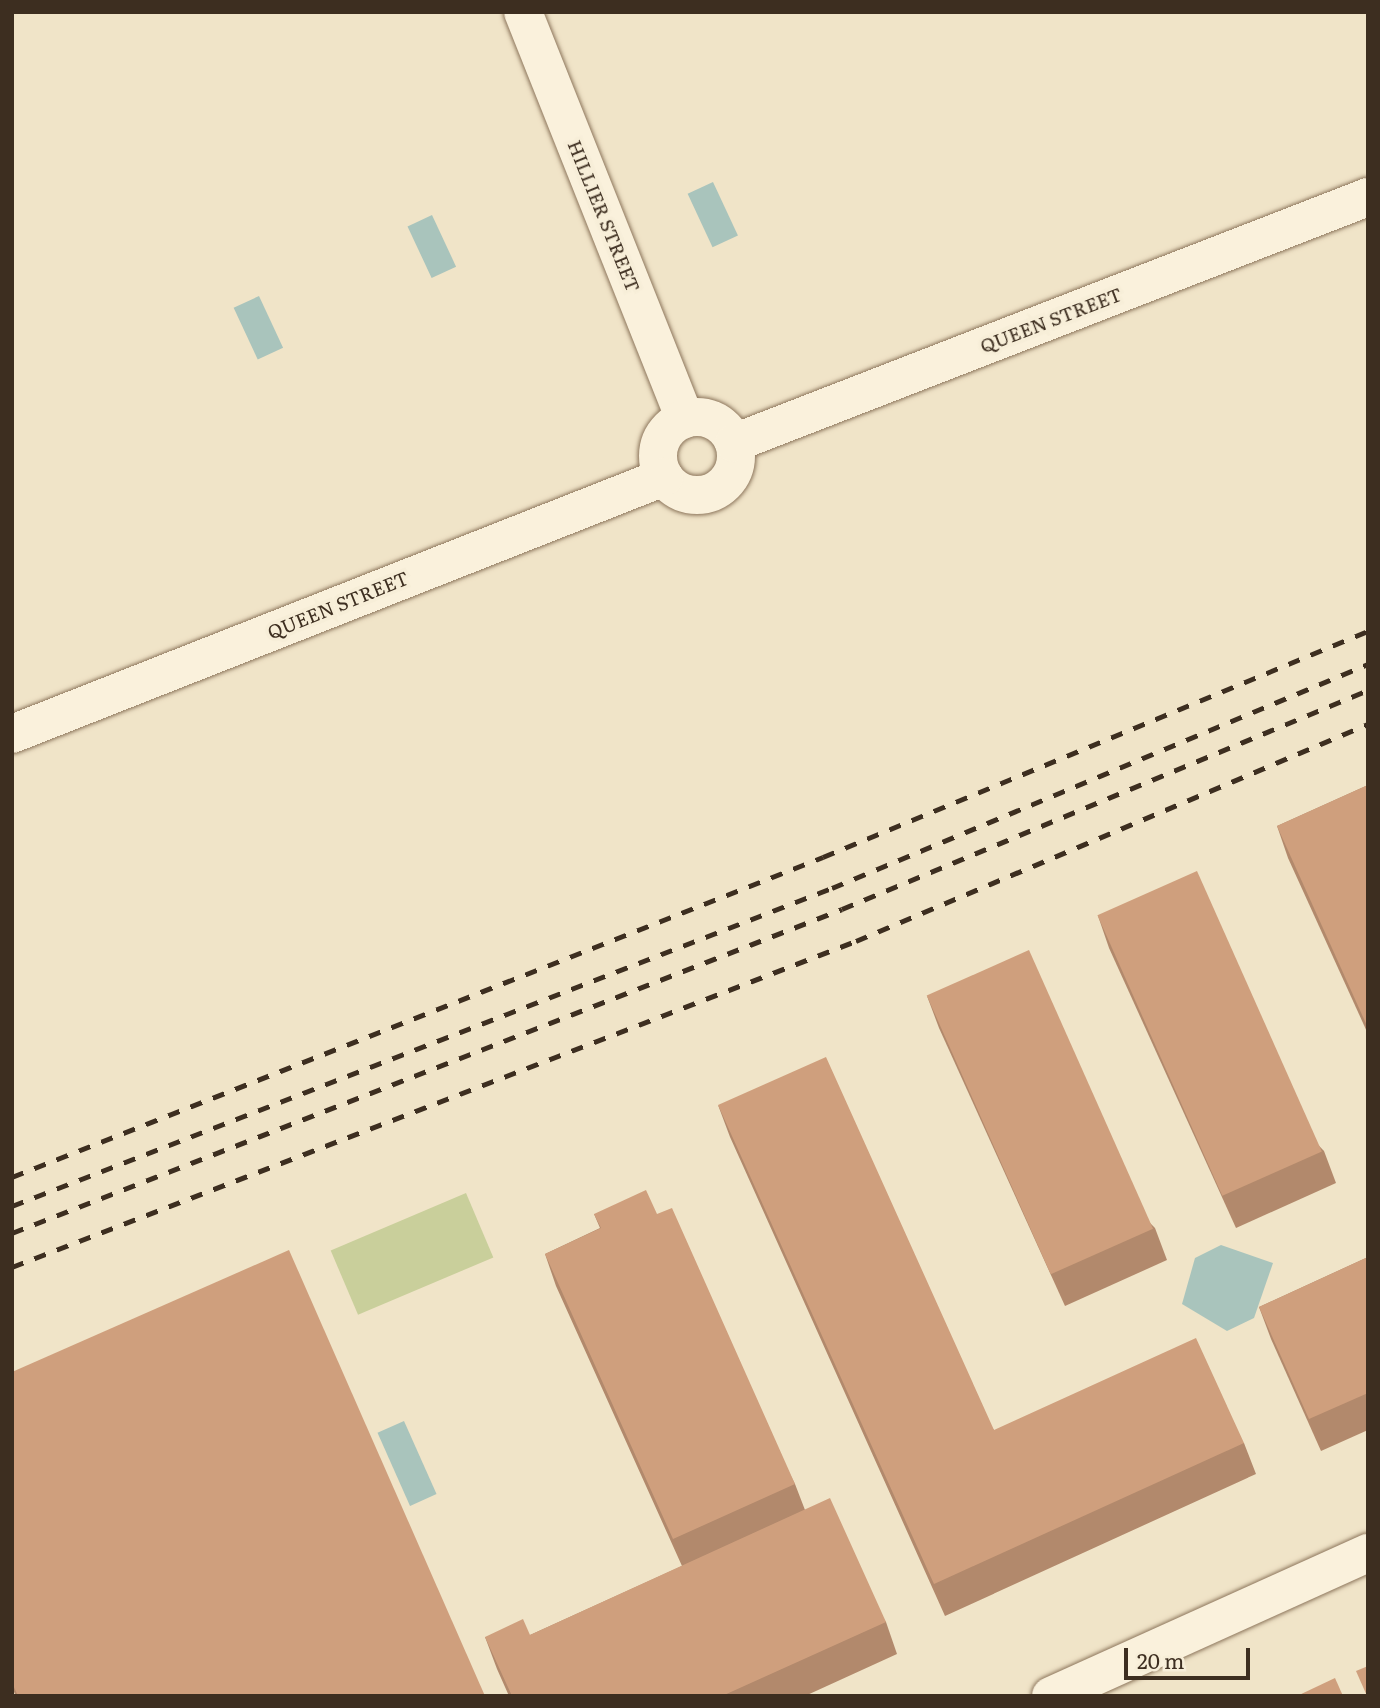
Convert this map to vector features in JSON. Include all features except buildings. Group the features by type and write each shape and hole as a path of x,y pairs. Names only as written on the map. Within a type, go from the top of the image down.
{"street":[{"name":"HILLIER STREET","path":"523,12 685,419"},
{"name":"QUEEN STREET","path":"734,443 1368,197"},
{"path":"696,417 720,424 734,443 734,468 720,489 708,494 683,493 664,477 659,466 660,443 685,419 696,417"},
{"name":"QUEEN STREET","path":"12,734 664,477"},
{"path":"1051,1696 1368,1553"}],"green space":[{"path":"466,1193 493,1257 358,1315 331,1250"}],"water":[{"path":"713,182 738,235 713,247 688,194"},
{"path":"432,215 456,267 432,278 408,226"},
{"path":"259,296 283,348 258,359 234,308"},
{"path":"1221,1245 1273,1263 1254,1318 1227,1331 1182,1304 1195,1258"},
{"path":"404,1421 437,1494 410,1506 378,1433"}],"railway":[{"path":"12,1177 823,857 1368,631"},
{"path":"12,1206 832,888 1368,664"},
{"path":"12,1233 842,909 1368,690"},
{"path":"12,1267 856,941 1368,724"}]}
